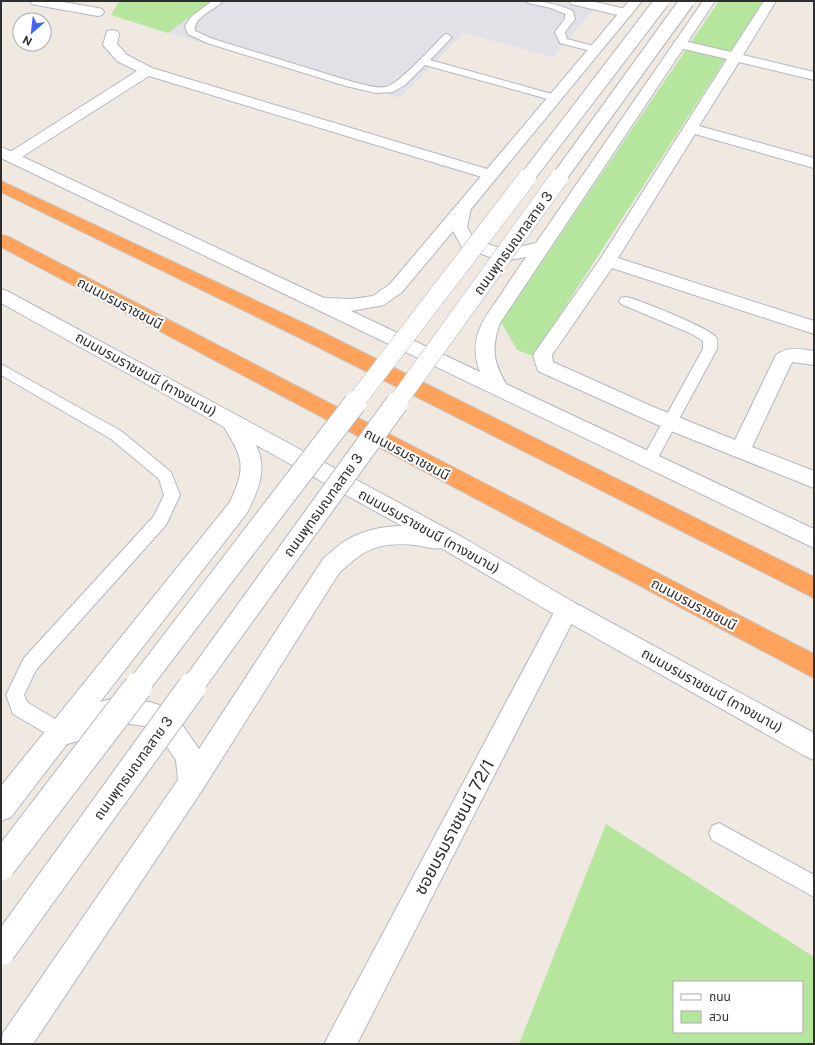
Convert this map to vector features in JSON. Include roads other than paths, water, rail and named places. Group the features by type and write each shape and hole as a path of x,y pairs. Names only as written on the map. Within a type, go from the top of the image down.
{"highway":[{"path":"1,186 305,332 814,588"},
{"name":"ถนนบรมราชชนนี","path":"1,240 814,667"}],"main road":[{"path":"36,1 98,12"},
{"path":"576,1 626,13"},
{"path":"319,304 352,305 378,300 396,288 636,1"},
{"name":"ถนนพุทธมณฑลสาย 3","path":"1,866 662,1"},
{"name":"ถนนพุทธมณฑลสาย 3","path":"1,951 687,1"},
{"path":"499,389 486,366 484,349 491,322 709,1"},
{"path":"770,1 736,58 690,128 608,261 542,355 545,366 740,450 814,479"},
{"path":"112,34 110,45 122,58 147,71 491,174"},
{"path":"680,44 814,76"},
{"path":"6,154 147,71"},
{"path":"690,128 814,163"},
{"path":"6,154 814,539"},
{"path":"463,208 459,227 468,243 504,256 522,253 541,247"},
{"path":"608,261 814,328"},
{"name":"ถนนบรมราชชนนี (ทางขนาน)","path":"1,295 454,544 567,610 814,747"},
{"path":"740,450 783,360 790,355 814,358"},
{"path":"1,807 239,507 249,485 253,464 247,445 229,420"},
{"path":"14,1044 192,783 332,566 355,547 384,536 417,535 454,544"},
{"name":"ซอยบรมราชชนนี 72/1","path":"340,1044 567,610"},
{"path":"56,738 88,718 114,710 150,714 169,728 189,756 192,783"}],"lane":[{"path":"218,1 194,19 190,26 191,32 210,42 350,84 376,90 389,90 401,83 447,38"},
{"path":"530,1 565,10 570,13 570,19 560,32 563,41 595,49"},
{"path":"423,61 555,98"},
{"path":"626,301 697,331 710,339 710,349 649,461"},
{"path":"1,369 116,435 166,476 172,495 160,520 30,664 15,695 20,708 56,738"},
{"path":"719,833 814,887"}]}
